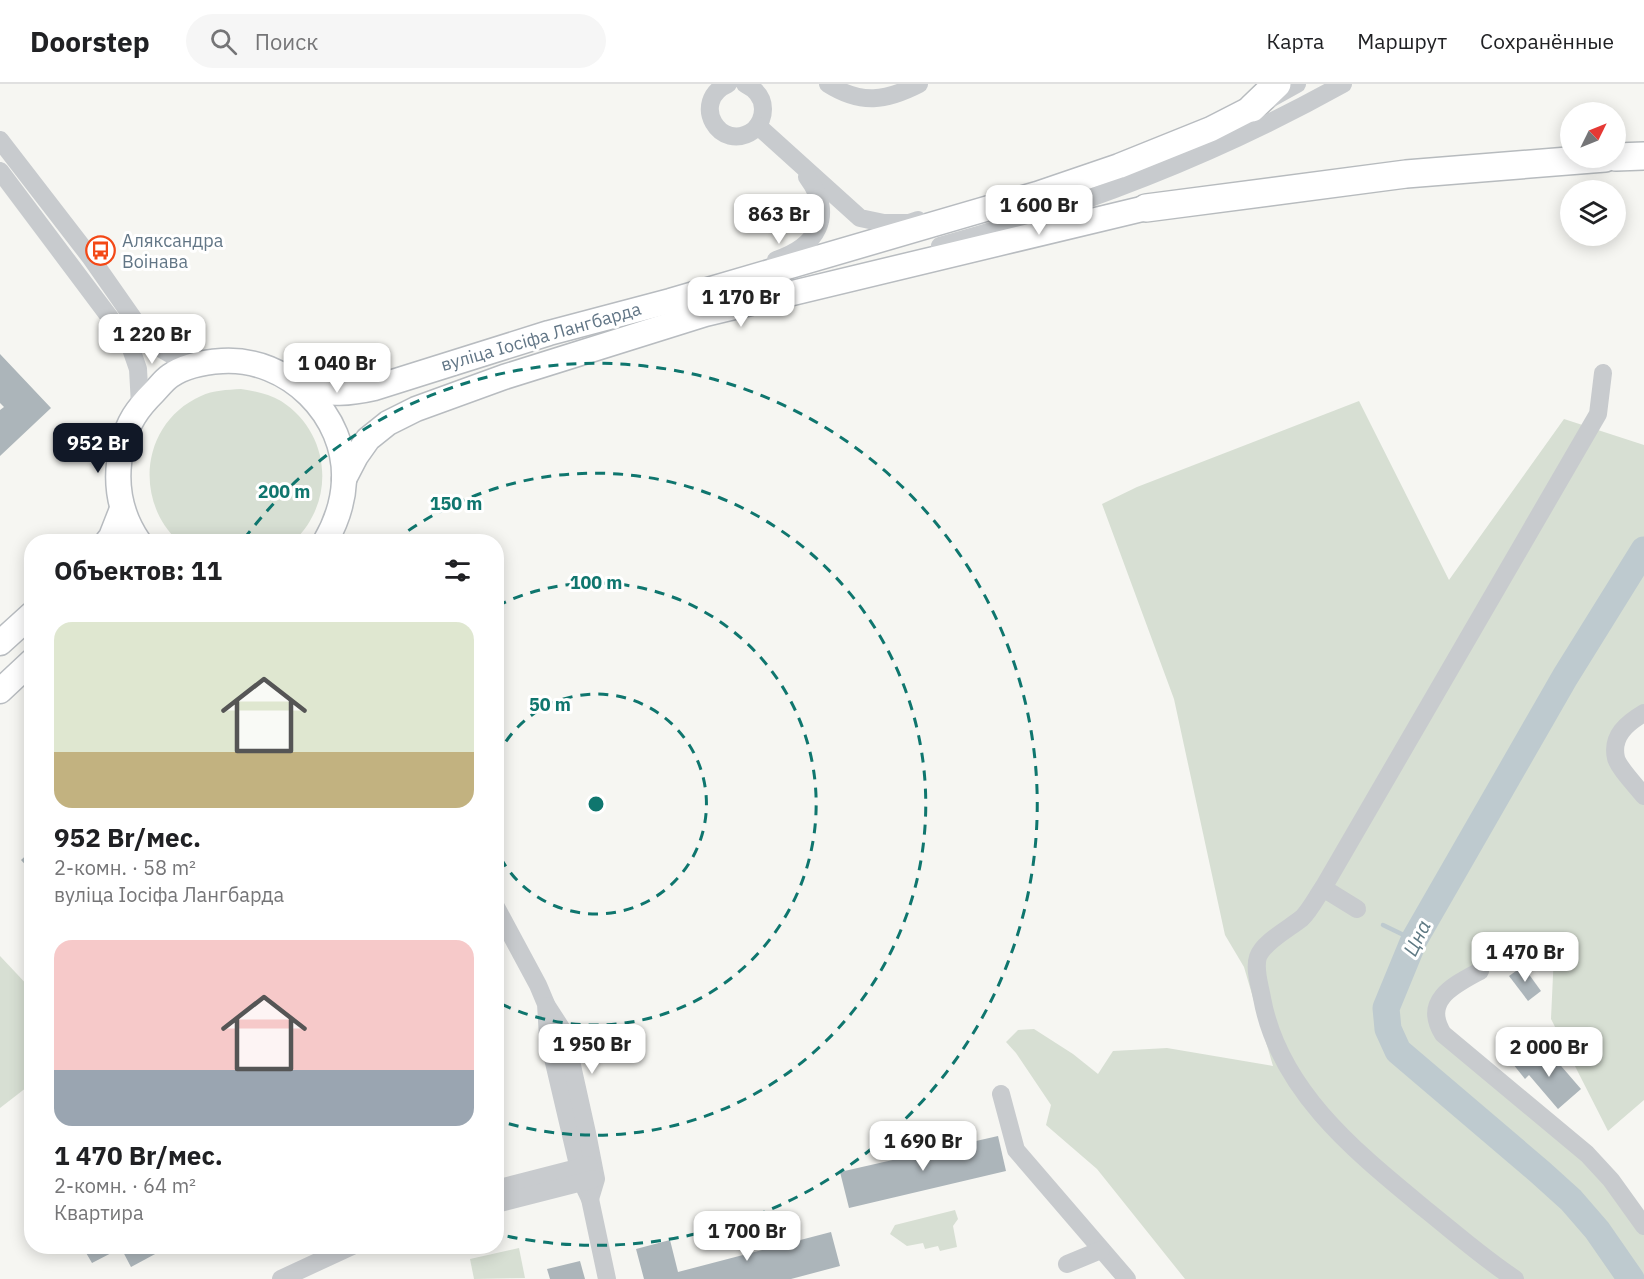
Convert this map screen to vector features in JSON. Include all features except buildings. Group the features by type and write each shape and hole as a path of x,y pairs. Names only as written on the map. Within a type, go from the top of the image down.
{"highway":[{"path":"1252,108 1277,84"},
{"path":"1626,157 1644,156"},
{"path":"1146,208 1406,174 1560,162"}],"main road":[{"name":"вуліца Іосіфа Лангбарда","path":"305,390 328,394 349,394 374,388 549,333 670,301 735,280 1037,194 1119,166 1211,129 1252,108"},
{"name":"вуліца Іосіфа Лангбарда","path":"344,479 368,439 388,423 504,377 705,314 1146,208"},
{"path":"134,534 122,509 119,478 121,451 127,427 140,405 171,375 191,366 212,361 246,362 278,372 305,390 317,402 334,430 340,446 344,479 339,512 329,534"},
{"path":"112,534 122,509"},
{"path":"0,643 24,621"},
{"path":"0,691 24,668"}],"street":[{"path":"828,84 843,93 871,99 898,95 919,84"},
{"path":"1252,108 1298,84"},
{"path":"705,314 818,279 979,235 1089,200 1191,161 1343,84"},
{"path":"717,87 711,100 711,118 722,132 739,136 748,134 758,126 763,113 760,96 752,86"},
{"path":"758,126 860,218 884,223 909,223 947,212 979,210"},
{"path":"0,140 91,258 142,331 163,350 191,366"},
{"path":"735,280 753,268 793,254 812,240 816,232 819,224 820,203 817,192 793,159"},
{"path":"0,171 129,343 138,369 140,405"},
{"path":"1515,1279 1493,1265 1377,1170 1316,1110 1282,1058 1266,1017 1258,973 1258,957 1266,946 1304,916 1323,888 1598,414 1603,373"},
{"path":"1644,713 1622,728 1616,741 1616,759 1644,796"},
{"path":"1323,888 1357,909"},
{"path":"504,923 546,1004 565,1034 588,1178 608,1279"},
{"path":"1480,971 1453,986 1442,996 1436,1014 1437,1024 1443,1034 1587,1154 1611,1180 1644,1226"},
{"path":"1001,1094 1016,1150 1127,1279"},
{"path":"504,1189 588,1178"},
{"path":"504,1202 588,1178"},
{"path":"1067,1264 1101,1250"},
{"path":"280,1279 335,1254"}],"shaded area":[{"path":"241,389 272,396 298,415 310,431 318,449 322,468 322,488 317,507 308,525 300,534 172,534 164,524 154,504 150,484 150,462 156,442 166,424 181,408 201,396"},
{"path":"1359,401 1449,580 1564,419 1644,445 1644,713 1616,741 1644,801 1644,1100 1608,1131 1551,1019 1555,932 1453,986 1437,1024 1567,1136 1644,1226 1644,1279 1185,1279 1097,1169 1046,1125 1051,1105 1006,1042 1018,1030 1034,1029 1073,1054 1098,1074 1113,1051 1167,1048 1273,1066 1244,967 1225,935 1174,699 1102,504 1137,487"},
{"path":"0,956 24,982 24,1089 0,1108"},
{"path":"955,1210 958,1219 953,1226 957,1247 940,1251 938,1246 925,1249 923,1243 907,1246 890,1234 895,1225"},
{"path":"519,1248 525,1278 474,1279 470,1259 504,1254 504,1251"}],"waterway":[{"name":"Цна","path":"1631,1279 1597,1230 1571,1200 1398,1051 1388,1029 1386,1008 1414,940 1565,677 1644,550"},
{"path":"1383,925 1414,940"}],"place":[{"name":"Аляксандра Воінава","path":"101,251"}]}
